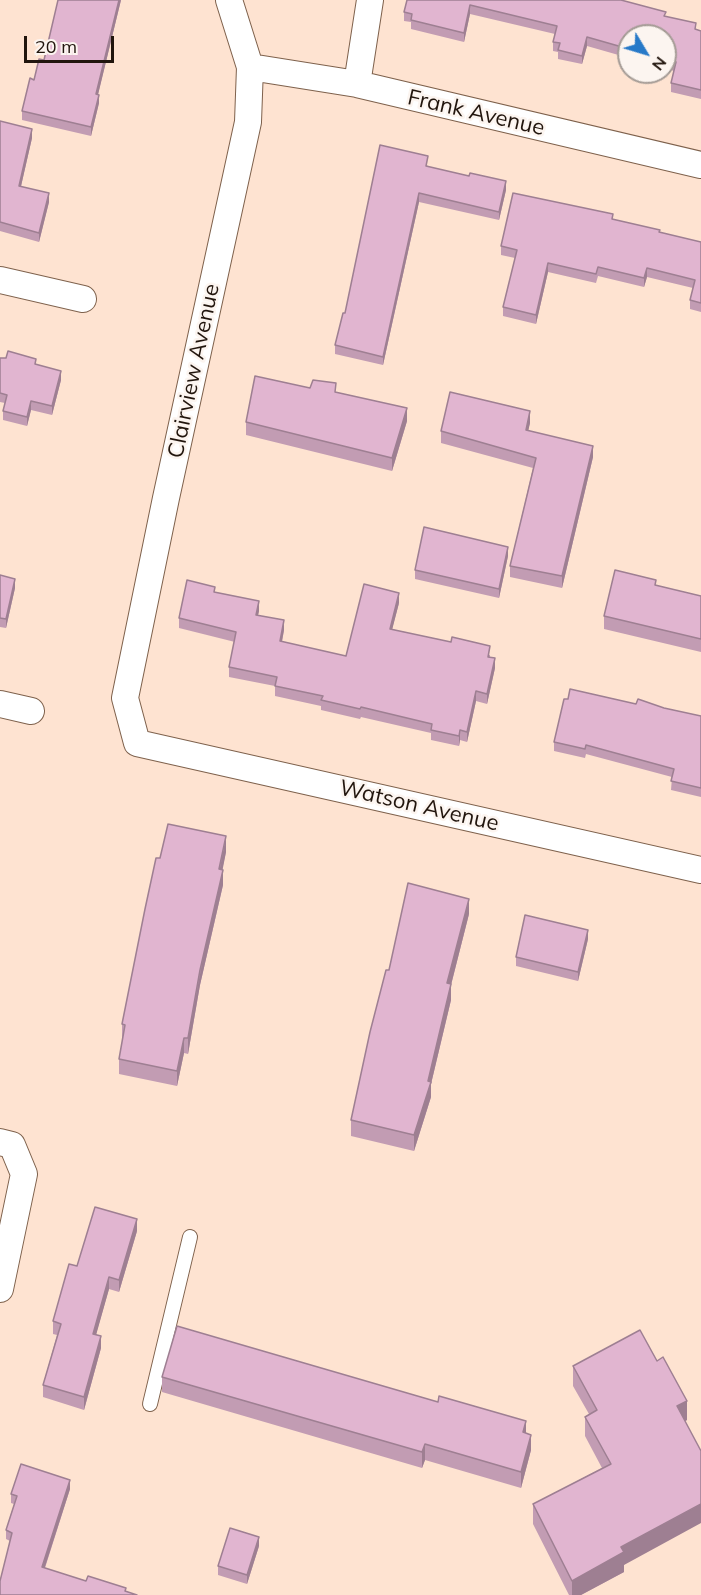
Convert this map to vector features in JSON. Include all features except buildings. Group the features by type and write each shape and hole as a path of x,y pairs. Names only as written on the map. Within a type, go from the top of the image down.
{"street":[{"name":"Clairview Avenue","path":"137,743 125,698 248,122 250,67 229,0"},
{"path":"357,84 370,0"},
{"name":"Frank Avenue","path":"250,67 357,84 701,165"},
{"path":"0,280 83,299"},
{"path":"0,704 31,711"},
{"name":"Watson Avenue","path":"137,743 701,870"},
{"path":"0,1142 12,1145 24,1174 0,1290"}],"lane":[{"path":"150,1404 190,1237"}]}
